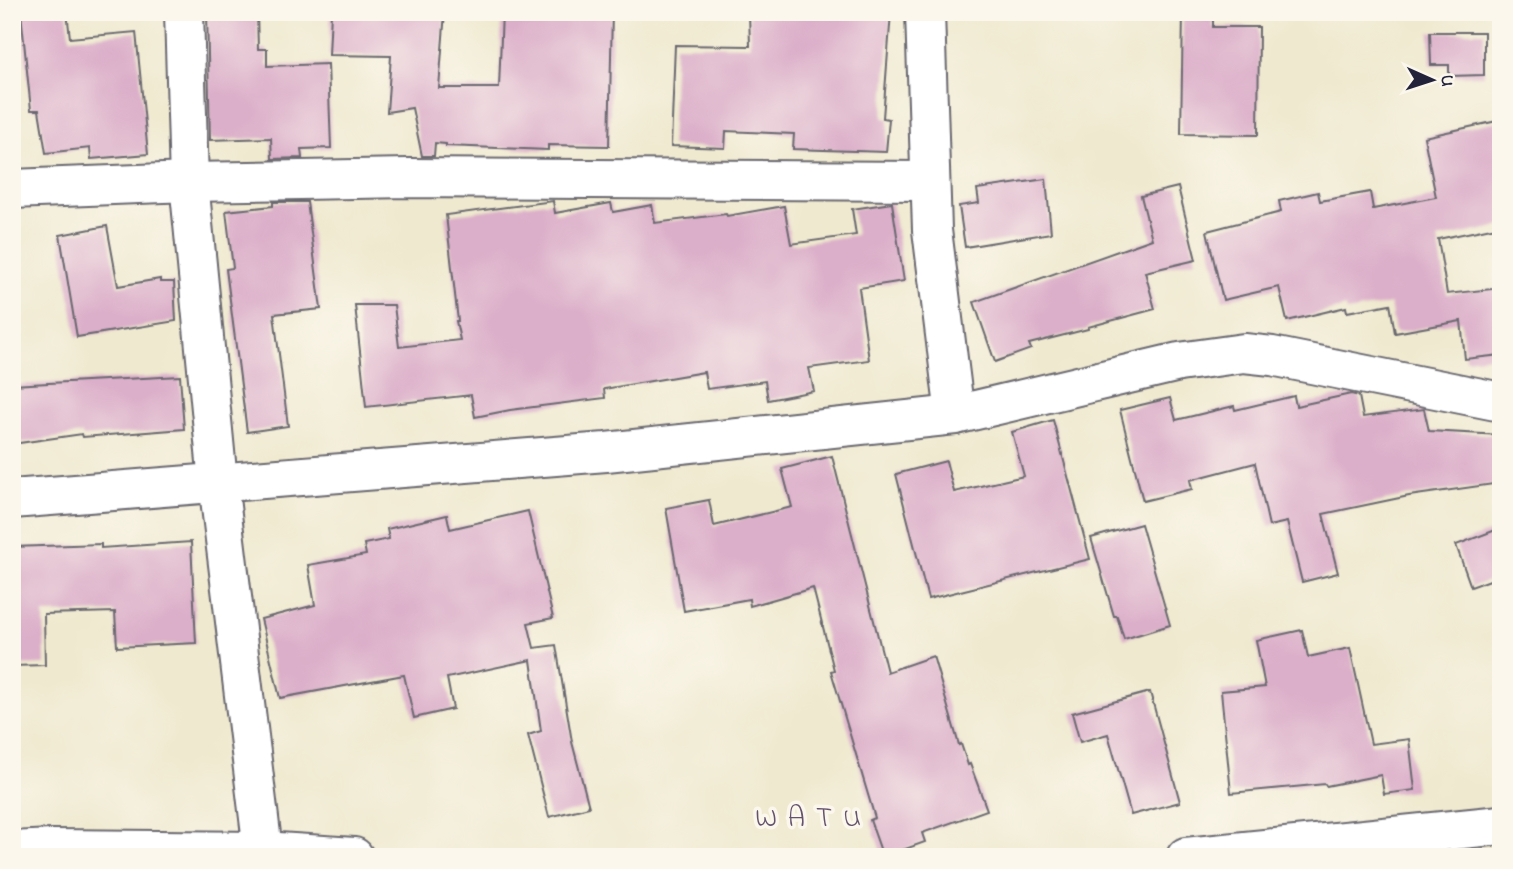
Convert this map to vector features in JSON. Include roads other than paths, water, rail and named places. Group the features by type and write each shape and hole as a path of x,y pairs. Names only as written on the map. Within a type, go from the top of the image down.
{"street":[{"path":"184,12 189,182 218,482 263,851"},
{"path":"925,12 932,230 955,415"},
{"path":"12,189 408,178 930,181"},
{"path":"12,499 606,452 955,415 1179,362 1244,353 1272,356 1501,402"},
{"path":"1186,857 1501,825"},
{"path":"12,851 263,851 354,857"}],"district":[{"name":"W A T U","path":"809,816"}]}
